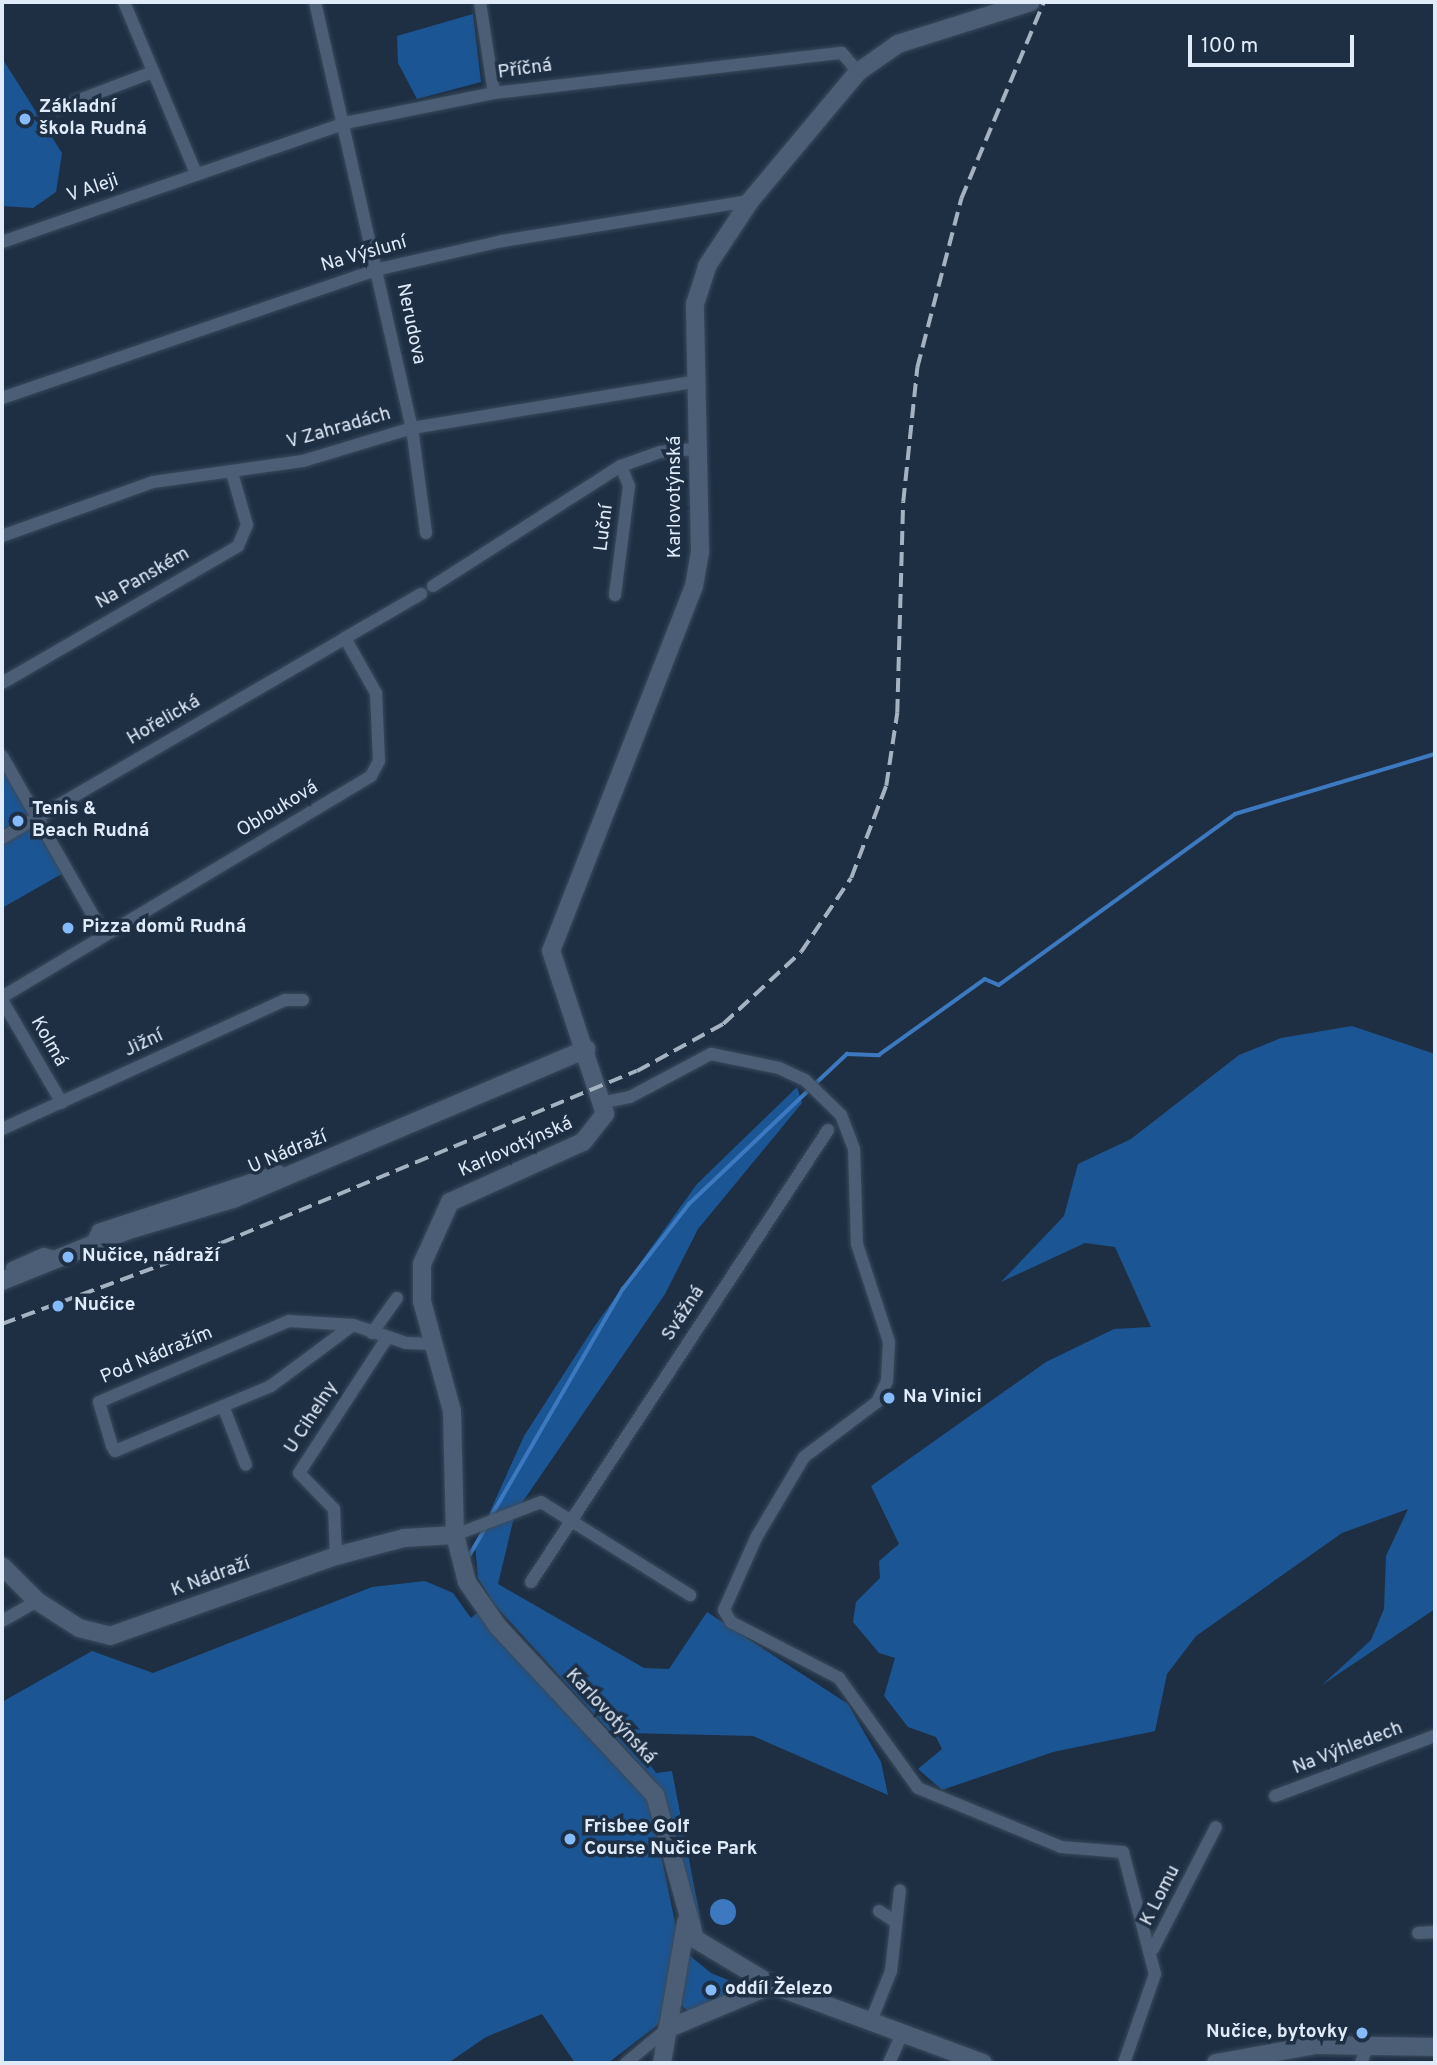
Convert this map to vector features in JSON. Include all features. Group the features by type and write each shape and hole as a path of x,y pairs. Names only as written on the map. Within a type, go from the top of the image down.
{"street":[{"path":"124,2 196,173"},
{"name":"Nerudova","path":"315,2 379,269 412,428 426,533"},
{"path":"480,2 494,93"},
{"name":"Karlovotýnská","path":"983,2063 772,1985 708,1952 686,1922 655,1795 499,1628 467,1582 454,1535 452,1411 422,1301 422,1264 437,1219 467,1192 590,1138 601,1125 605,1102 554,970 554,930 694,586 700,551 694,382 695,304 707,266 750,201 858,72 898,44 993,5 1031,2"},
{"name":"Příčná","path":"196,173 345,123 494,93 842,53 858,72"},
{"path":"55,109 153,72"},
{"name":"V Aleji","path":"2,242 196,173"},
{"name":"Na Výsluní","path":"2,398 379,269 502,241 750,201"},
{"name":"V Zahradách","path":"2,536 153,482 232,474 303,461 412,428 694,382"},
{"path":"433,586 621,467 660,452 697,449"},
{"name":"Luční","path":"615,595 629,486 621,467"},
{"name":"Na Panském","path":"2,683 238,546 247,525 232,474"},
{"path":"345,638 421,594"},
{"name":"Hořelická","path":"2,838 345,638"},
{"name":"Oblouková","path":"2,999 371,776 379,761 376,693 345,638"},
{"path":"2,756 104,935"},
{"name":"Kolmá","path":"2,999 62,1102"},
{"name":"Jižní","path":"2,1129 285,1000 303,1000"},
{"name":"U Nádraží","path":"2,1281 92,1243 233,1199 586,1049"},
{"path":"605,1102 644,1091 694,1060 719,1055 779,1068 805,1080 848,1130 857,1244 884,1318 887,1381 877,1402 804,1457 755,1538 724,1610 731,1622 839,1678 867,1710 899,1767 918,1788 1061,1847 1123,1852 1153,1949"},
{"name":"Svážná","path":"531,1582 828,1130"},
{"path":"2,1272 44,1254 58,1258"},
{"path":"372,1333 397,1298"},
{"name":"Pod Nádražím","path":"352,1325 271,1386 115,1451 99,1402 289,1321 352,1325 387,1338 434,1344"},
{"name":"U Cihelny","path":"336,1556 334,1509 299,1473 387,1338"},
{"path":"223,1406 246,1465"},
{"path":"454,1535 541,1502 573,1518 690,1595"},
{"name":"K Nádraží","path":"2,1566 37,1601 79,1628 110,1636 336,1556 404,1538 454,1535"},
{"path":"2,1621 37,1601"},
{"name":"Na Výhledech","path":"1275,1796 1435,1736"},
{"name":"K Lomu","path":"1124,2063 1155,1974 1153,1949 1216,1827"},
{"path":"871,2021 891,1971 900,1890"},
{"path":"879,1911 896,1922"},
{"path":"662,2063 686,1922"},
{"path":"1418,1933 1435,1932"},
{"path":"625,2063 667,2029 772,1985"},
{"path":"889,2063 903,2032"},
{"path":"1216,2063 1369,2043 1435,2047"},
{"path":"1361,2063 1369,2043"}],"shaded area":[{"path":"473,14 481,82 417,99 398,63 397,36"},
{"name":"Základní škola Rudná","path":"2,58 62,153 56,192 33,208 2,206"},
{"name":"Tenis & Beach Rudná","path":"2,769 65,872 2,908"},
{"path":"1352,1026 1435,1054 1435,1609 1322,1685 1371,1640 1384,1609 1386,1556 1408,1509 1342,1533 1196,1636 1167,1674 1155,1731 1053,1752 942,1790 918,1769 942,1749 936,1737 908,1727 884,1696 895,1658 879,1653 853,1622 856,1602 880,1578 879,1561 899,1544 871,1486 1046,1362 1114,1329 1151,1327 1115,1247 1085,1243 1001,1282 1064,1216 1078,1164 1131,1139 1239,1055 1281,1038"},
{"path":"797,1087 802,1103 698,1229 665,1294 515,1513 498,1584 644,1668 669,1669 707,1612 848,1704 881,1762 888,1795 753,1736 628,1733 656,1773 672,1771 702,1927 686,1893 667,1802 656,1782 495,1605 478,1578 475,1545 524,1436 594,1327 697,1184"},
{"path":"425,1581 453,1593 471,1618 478,1612 650,1802 676,1927 664,2020 608,2063 575,2063 542,2014 486,2037 448,2063 2,2063 2,1702 92,1651 153,1673 372,1587"},
{"path":"723,1899 732,1903 736,1912 732,1921 723,1925 714,1921 710,1912 714,1903"},
{"path":"689,1955 711,1973 745,1987 689,2012 680,2004"}],"waterway":[{"path":"815,1084 847,1054 879,1055 985,979 999,985 1235,814 1435,754"},
{"path":"490,1518 623,1289 689,1204 809,1090"},
{"path":"468,1558 485,1528"}],"railway":[{"path":"2,1324 221,1243 637,1071 723,1024 801,952 851,878 886,786 897,713 903,502 917,368 961,199 1044,2"}],"place":[{"name":"Základní škola Rudná","path":"25,119"},
{"name":"Tenis & Beach Rudná","path":"18,821"},
{"name":"Pizza domů Rudná","path":"68,928"},
{"name":"Nučice, nádraží","path":"68,1257"},
{"name":"Nučice","path":"58,1306"},
{"name":"Na Vinici","path":"889,1398"},
{"name":"Frisbee Golf Course Nučice Park","path":"570,1839"},
{"name":"oddíl Železo","path":"711,1990"},
{"name":"Nučice, bytovky","path":"1362,2033"}]}
